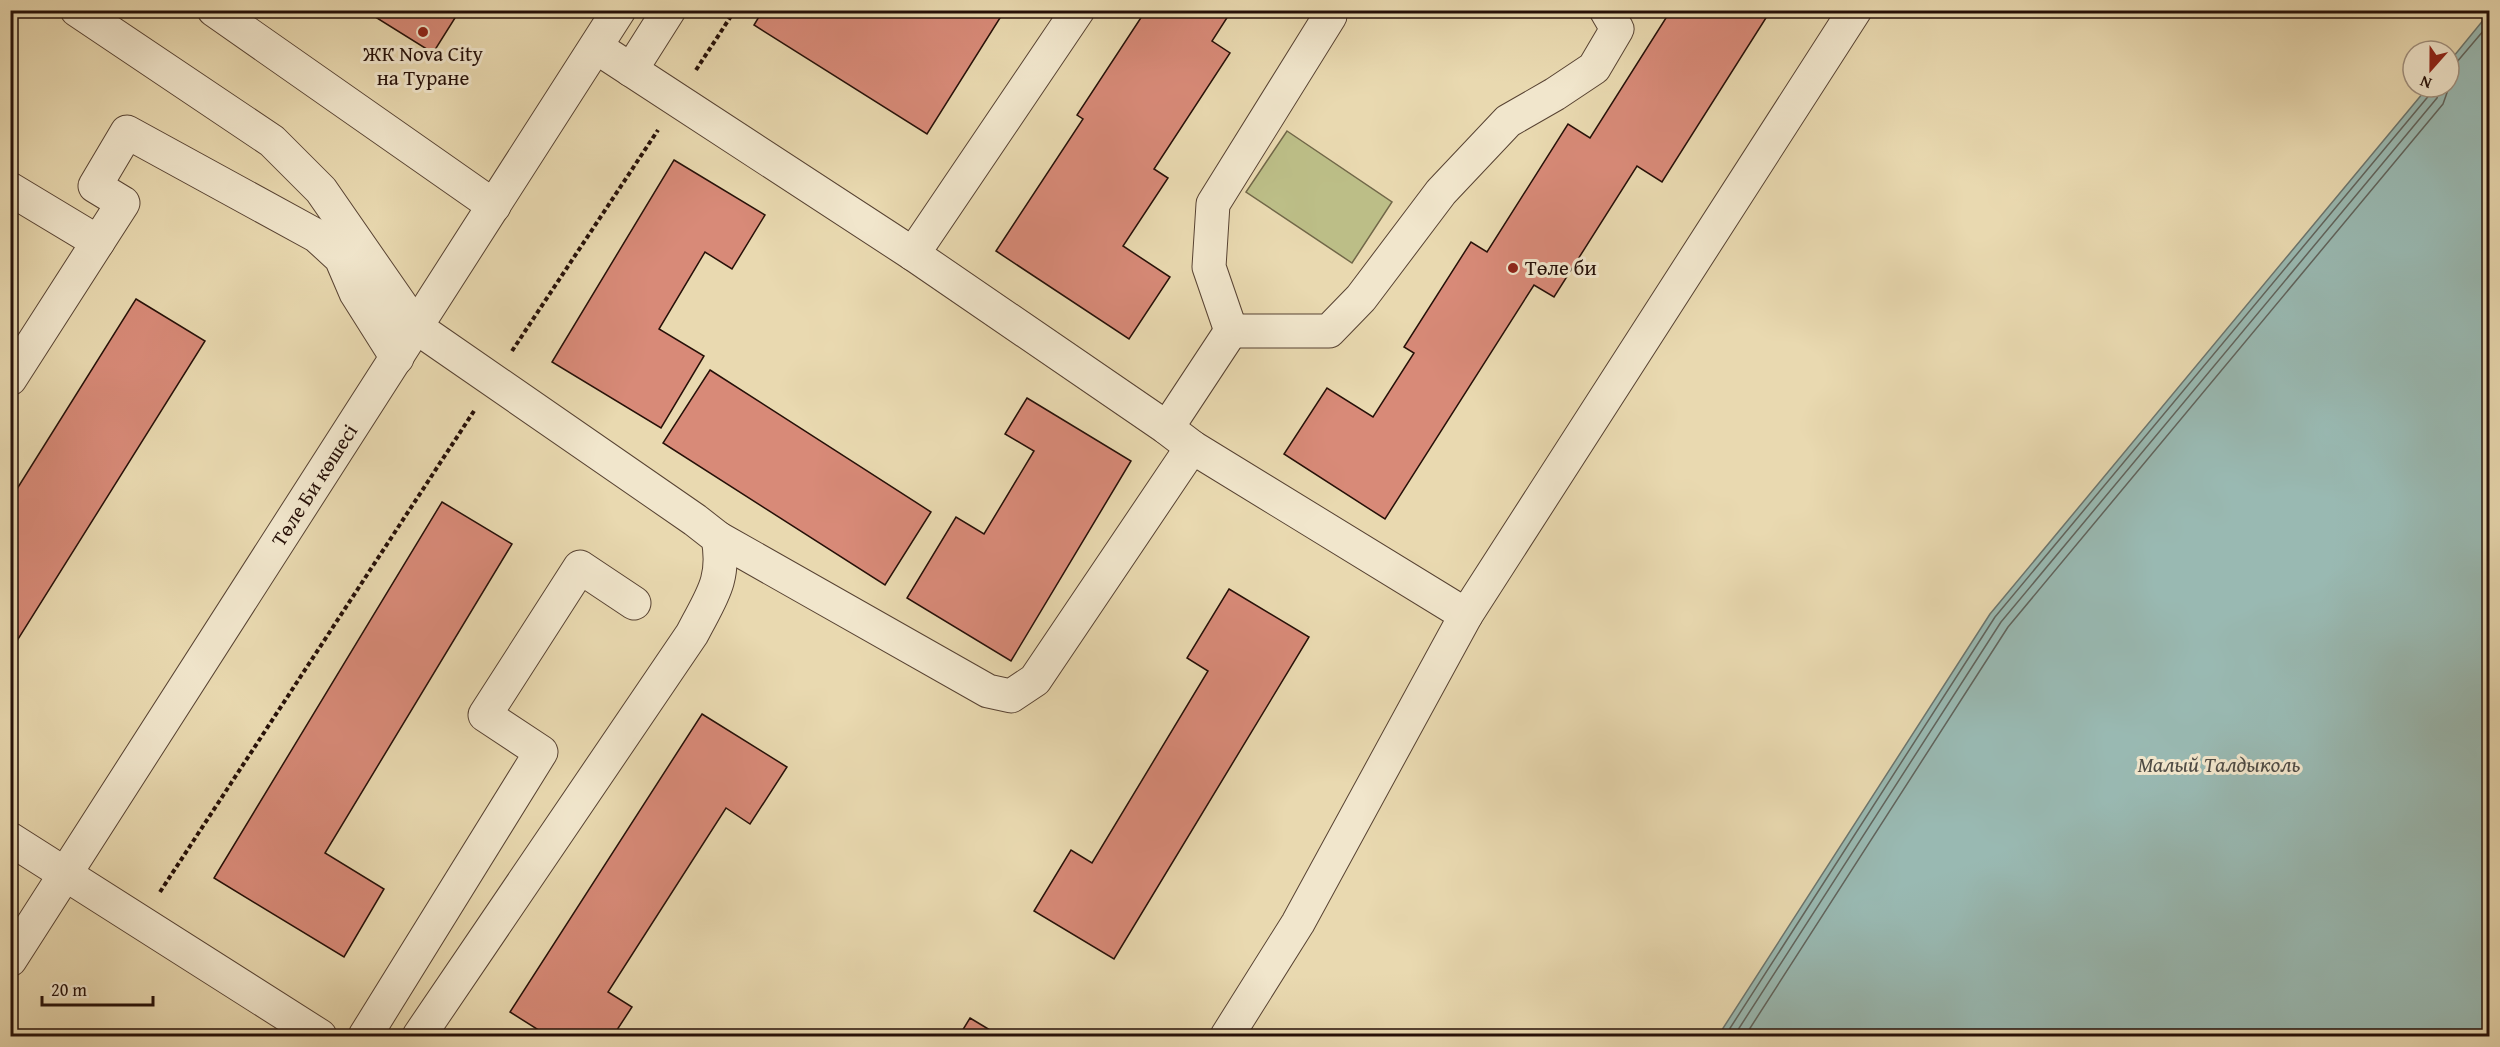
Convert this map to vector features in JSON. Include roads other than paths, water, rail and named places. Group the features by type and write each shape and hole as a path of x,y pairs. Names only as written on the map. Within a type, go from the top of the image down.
{"street":[{"path":"77,10 272,141 321,190 416,327 718,538 988,691 1011,696 1035,680 1180,438 1231,331 1209,267 1213,204 1330,16 1329,10"},
{"path":"214,10 494,206"},
{"name":"Төле Би көшесі","path":"10,960 619,10"},
{"path":"631,70 669,10"},
{"path":"913,254 1078,10"},
{"path":"1231,331 1329,331 1361,298 1441,192 1508,121 1594,68 1617,29 1606,10"},
{"path":"1227,1036 1298,923 1466,615 1855,10"},
{"path":"596,46 913,254 1180,438 1466,615"},
{"path":"10,379 123,203 95,186 127,132 317,236 341,258 356,293 397,358"},
{"path":"10,189 98,242"},
{"path":"419,1036 692,634 719,581 722,559 718,538"},
{"path":"365,1036 541,752 485,715 580,567 634,603"},
{"path":"10,839 320,1036"}],"water":[{"name":"Малый Талдыколь","path":"2489,13 2489,1036 1718,1036 1990,614 2418,99 2461,99 2461,47"}],"place":[{"name":"ЖК Nova City на Туране","path":"423,32"},
{"name":"Төле би","path":"1513,268"}]}
